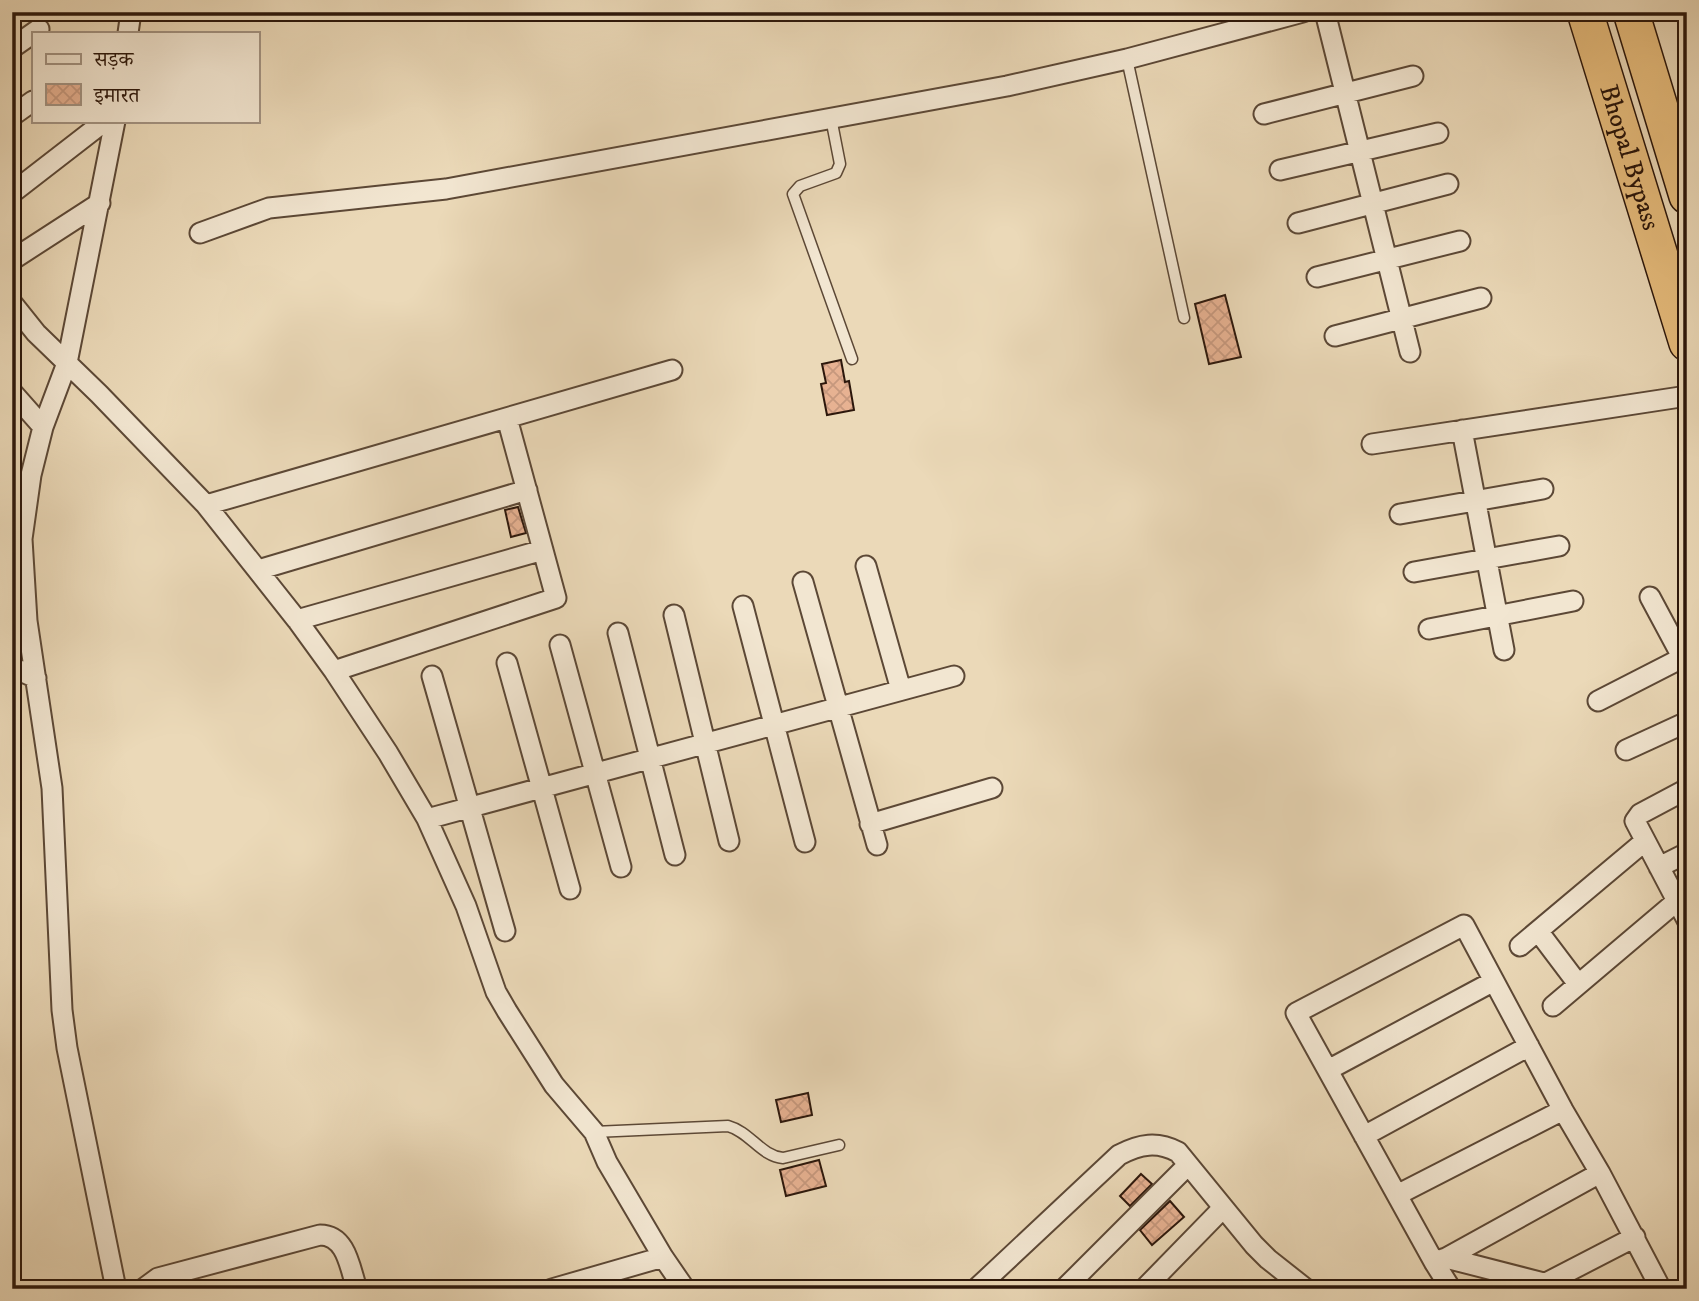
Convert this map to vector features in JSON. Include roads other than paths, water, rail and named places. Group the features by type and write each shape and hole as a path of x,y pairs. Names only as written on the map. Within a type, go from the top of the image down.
{"highway":[{"name":"Bhopal Bypass","path":"1585,12 1687,343"},
{"name":"Bhopal Bypass","path":"1631,12 1687,196"}],"street":[{"path":"27,12 40,31"},
{"path":"128,32 131,12"},
{"path":"200,233 269,208 446,190 1007,86 1127,59 1303,12"},
{"path":"1325,12 1410,352"},
{"path":"12,48 32,36"},
{"path":"1264,114 1413,76"},
{"path":"12,116 32,102"},
{"path":"12,193 109,123"},
{"path":"109,123 100,202 67,363 43,426 17,537 52,788 62,1010 67,1048 116,1289"},
{"path":"1280,170 1438,133"},
{"path":"1298,223 1448,184"},
{"path":"12,260 100,202"},
{"path":"1317,277 1461,241"},
{"path":"1335,336 1481,298"},
{"path":"12,303 36,333 206,505 298,620 334,671 427,818 466,906 496,992 554,1085 594,1132 607,1162 685,1289"},
{"path":"206,505 672,370"},
{"path":"12,392 43,426"},
{"path":"1372,444 1687,396"},
{"path":"334,671 556,598 508,418"},
{"path":"1462,430 1504,650"},
{"path":"12,467 31,475"},
{"path":"1400,514 1544,489"},
{"path":"258,570 527,490"},
{"path":"1413,572 1559,547"},
{"path":"298,620 543,550"},
{"path":"866,566 901,690"},
{"path":"803,582 836,708 877,845"},
{"path":"1598,701 1684,662 1650,597"},
{"path":"1429,629 1573,601"},
{"path":"743,606 805,842"},
{"path":"674,615 729,841"},
{"path":"618,633 675,855"},
{"path":"560,645 621,867"},
{"path":"507,663 570,889"},
{"path":"12,667 36,678"},
{"path":"432,676 505,931"},
{"path":"427,818 954,676"},
{"path":"1626,750 1687,722"},
{"path":"870,824 992,788"},
{"path":"1687,789 1640,814 1635,821 1687,920"},
{"path":"1520,946 1645,841"},
{"path":"1659,867 1687,853"},
{"path":"1553,1006 1677,901"},
{"path":"1451,1289 1440,1260 1397,1195 1296,1013 1464,925 1661,1289"},
{"path":"1538,931 1578,984"},
{"path":"1328,1070 1494,981"},
{"path":"1364,1136 1529,1046"},
{"path":"1397,1195 1563,1110"},
{"path":"976,1289 1119,1155 1135,1147 1151,1144 1166,1146 1178,1152 1222,1209 1268,1259 1306,1289"},
{"path":"1064,1289 1188,1165"},
{"path":"1440,1260 1600,1173"},
{"path":"1144,1289 1222,1209"},
{"path":"143,1289 158,1278 320,1235 337,1239 342,1246 357,1289"},
{"path":"1546,1283 1635,1237"},
{"path":"552,1289 663,1257"},
{"path":"1440,1260 1567,1289"}],"lane":[{"path":"1127,59 1184,318"},
{"path":"831,118 840,164 836,173 800,186 793,194 852,359"},
{"path":"594,1132 729,1126 747,1135 767,1153 783,1158 839,1145"}]}
